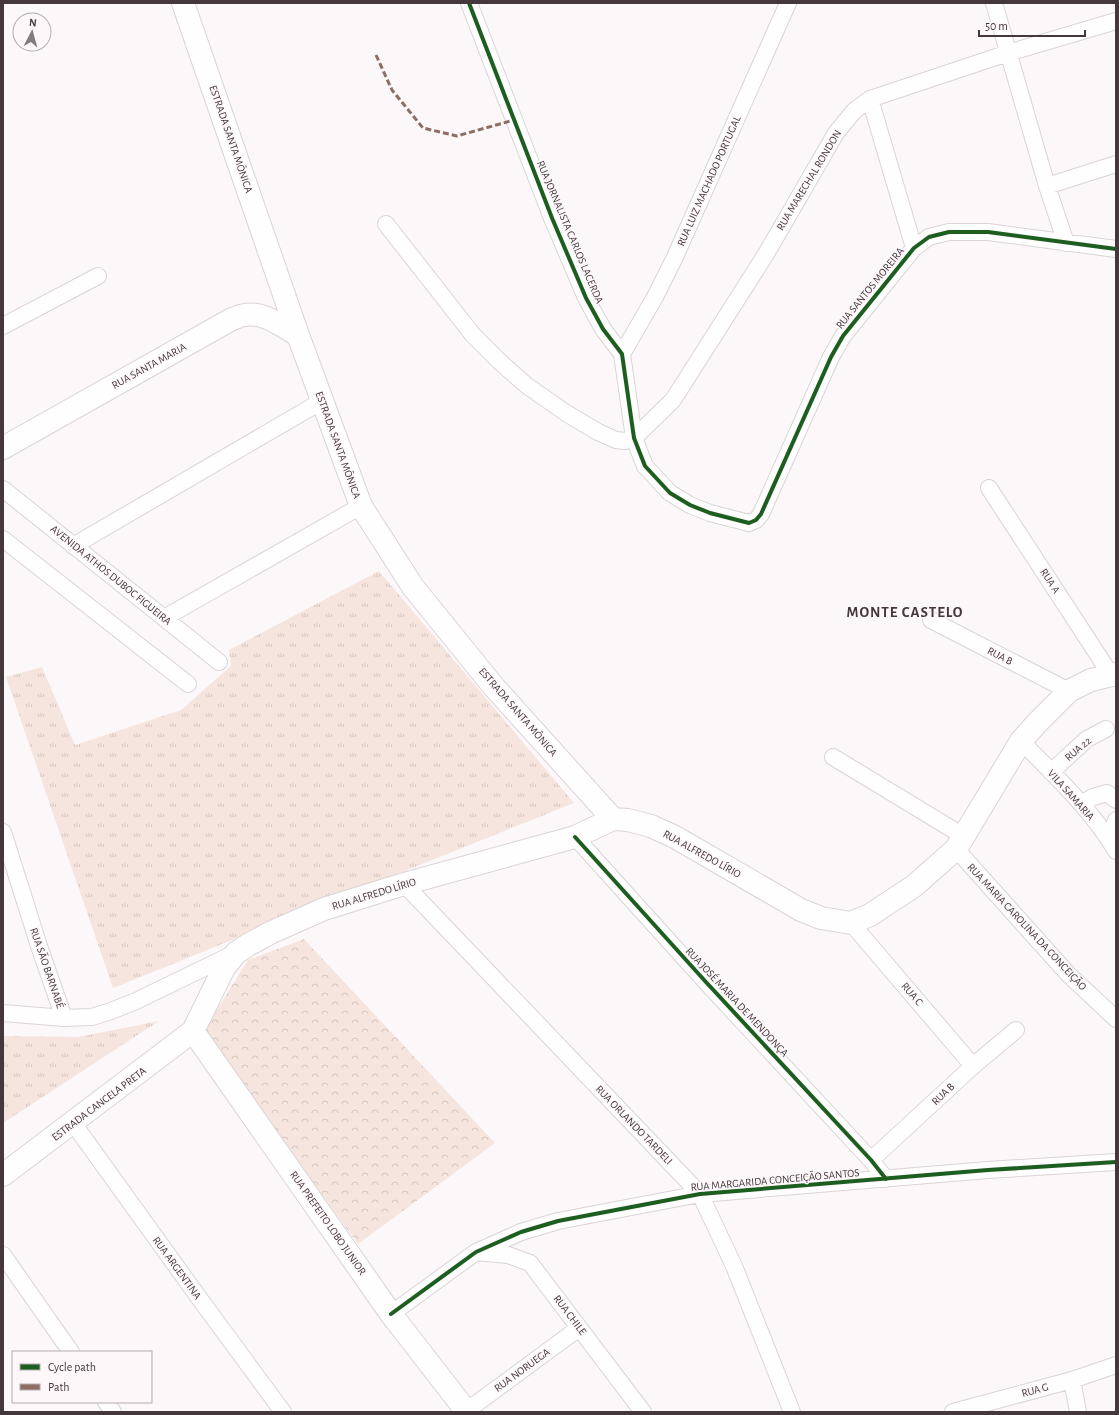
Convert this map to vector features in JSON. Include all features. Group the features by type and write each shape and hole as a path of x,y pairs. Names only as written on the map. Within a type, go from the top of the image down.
{"main road":[{"name":"ESTRADA SANTA MÔNICA","path":"183,3 298,335 362,506 413,587 494,687 613,819"},
{"name":"RUA SANTA MARIA","path":"3,448 232,319 245,315 256,315 267,318 298,335"},
{"path":"851,923 870,915 914,886 960,843 1021,741 1069,691 1091,680 1114,674"},
{"name":"RUA ALFREDO LÍRIO","path":"193,1031 224,968 236,953 270,933 324,909 404,884 575,837 613,819 628,820 651,826 675,837 801,910 821,918 851,923"},
{"name":"ESTRADA CANCELA PRETA","path":"3,1175 193,1031"},
{"name":"RUA PREFEITO LOBO JUNIOR","path":"193,1031 391,1314 466,1412"}],"street":[{"name":"RUA JORNALISTA CARLOS LACERDA","path":"469,3 552,218 586,298 603,329 622,354 634,438 645,466 670,494 690,505 710,513 749,523"},
{"name":"RUA LUIZ MACHADO PORTUGAL","path":"622,354 655,297 701,202 788,3"},
{"path":"994,3 1047,186 1066,243"},
{"name":"RUA MARECHAL RONDON","path":"634,438 672,400 766,254 836,133 854,111 870,99 1008,53 1116,21"},
{"path":"870,99 914,248"},
{"path":"1047,186 1116,164"},
{"path":"386,224 473,335 526,386 566,413 598,432 621,441 634,438"},
{"name":"RUA SANTOS MOREIRA","path":"749,523 756,520 761,514 831,357 843,336 914,248 929,237 949,232 966,231 988,232 1116,249"},
{"path":"3,326 98,276"},
{"path":"73,546 322,400"},
{"name":"RUA A","path":"989,488 1114,674"},
{"name":"AVENIDA ATHOS DUBOC FIGUEIRA","path":"3,489 219,662"},
{"path":"164,618 362,506"},
{"path":"3,539 188,684"},
{"name":"RUA B","path":"931,620 1069,691"},
{"name":"RUA 22","path":"1051,772 1087,739 1106,729"},
{"name":"VILA SAMARIA","path":"1021,741 1081,804 1113,846"},
{"path":"833,757 960,843"},
{"path":"1081,804 1093,797 1107,794 1116,800"},
{"path":"1113,846 1116,820"},
{"name":"RUA SÃO BARNABÉ","path":"3,832 39,946 64,1018 92,1017 111,1012 236,953"},
{"name":"RUA JOSÉ MARIA DE MENDONÇA","path":"575,837 705,981 871,1160 886,1179"},
{"name":"RUA MARIA CAROLINA DA CONCEIÇÃO","path":"960,843 1068,974 1116,1019"},
{"name":"RUA ORLANDO TARDELI","path":"404,884 700,1194 734,1266 792,1412"},
{"name":"RUA C","path":"851,923 974,1066"},
{"path":"3,1013 64,1018"},
{"name":"RUA B","path":"871,1160 974,1066 1016,1030"},
{"name":"RUA ARGENTINA","path":"73,1123 283,1412"},
{"name":"RUA MARGARIDA CONCEIÇÃO SANTOS","path":"391,1314 476,1252 521,1232 558,1221 700,1194 988,1170 1116,1162"},
{"name":"RUA CHILE","path":"476,1252 518,1257 530,1263 643,1412"},
{"path":"3,1255 70,1351"},
{"name":"RUA NORUEGA","path":"466,1412 579,1328"},
{"name":"RUA G","path":"953,1412 1072,1380 1116,1365"},
{"path":"1072,1380 1078,1412"},
{"path":"107,1403 113,1412"}],"green space":[{"path":"379,571 574,803 113,988 6,677 42,667 75,745 181,710 231,666 229,650"},
{"path":"304,939 495,1143 358,1244 203,1032 248,960"},
{"path":"159,1021 3,1123 3,1036 78,1037"}],"marked path":[{"path":"376,55 392,90 423,128 457,136 514,120"}],"cycle path":[{"path":"469,3 552,218 586,298 603,329 622,354 634,438 645,466 670,493 690,505 710,513 749,523 756,520 761,514 831,357 843,336 914,248 929,237 949,232 988,232 1116,249"},
{"path":"575,837 705,981 871,1160 886,1179"},
{"path":"391,1314 476,1252 521,1232 558,1221 700,1194 988,1170 1116,1162"}],"district":[{"name":"MONTE CASTELO","path":"905,612"}]}
